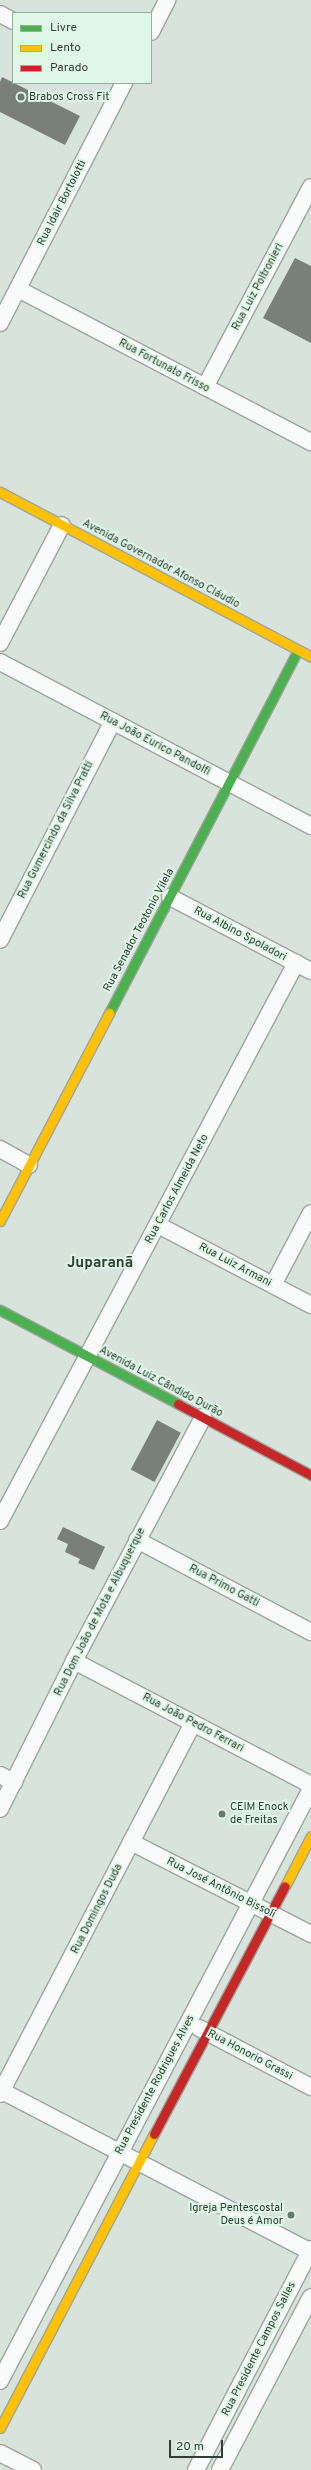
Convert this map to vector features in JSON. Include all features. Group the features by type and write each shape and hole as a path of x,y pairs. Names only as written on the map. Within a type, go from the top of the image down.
{"street":[{"path":"152,30 167,0"},
{"path":"0,14 12,20"},
{"name":"Rua Idair Bortolotti","path":"0,323 123,84"},
{"name":"Rua Luiz Poltronieri","path":"205,387 311,187"},
{"name":"Rua Fortunato Frisso","path":"18,289 311,442"},
{"name":"Avenida Governador Afonso Cláudio","path":"0,492 311,657"},
{"path":"0,643 62,525"},
{"name":"Rua Senador Teotonio Vilela","path":"0,1221 230,783 298,650"},
{"name":"Rua João Eurico Pandolfi","path":"0,662 311,826"},
{"name":"Rua Gumercindo da Silva Pratti","path":"0,940 113,721"},
{"name":"Rua Albino Spoladori","path":"170,897 311,971"},
{"name":"Rua Carlos Almeida Neto","path":"0,1521 86,1355 158,1225 296,963"},
{"path":"0,1149 30,1165"},
{"path":"273,1285 311,1213"},
{"name":"Rua Luiz Armani","path":"158,1225 311,1305"},
{"name":"Avenida Luiz Cândido Durão","path":"0,1310 311,1475"},
{"name":"Rua Dom João de Mota e Albuquerque","path":"0,1809 74,1661 203,1417"},
{"name":"Rua Primo Gatti","path":"137,1540 311,1632"},
{"name":"Rua João Pedro Ferrari","path":"74,1661 311,1785"},
{"name":"Rua Domingos Duda","path":"1,2091 193,1723"},
{"path":"0,1775 14,1782"},
{"name":"Rua Presidente Rodrigues Alves","path":"0,2380 311,1789"},
{"name":"Rua Presidente Rodrigues Alves","path":"0,2428 311,1836"},
{"name":"Rua José Antônio Bissoli","path":"131,1842 311,1934"},
{"name":"Rua Honorio Grassi","path":"188,2022 311,2087"},
{"path":"1,2091 311,2250"},
{"name":"Rua Presidente Campos Salles","path":"196,2470 311,2250"},
{"name":"Rua Presidente Campos Salles","path":"220,2470 311,2297"},
{"path":"0,2453 33,2470"}],"building":[{"name":"Brabos Cross Fit","path":"2,77 12,82 12,84 16,84 80,116 65,145 0,112 0,82"},
{"path":"295,258 311,266 311,343 263,318"},
{"path":"157,1420 181,1433 155,1482 131,1469"},
{"path":"63,1527 105,1547 94,1570 78,1563 80,1559 65,1552 68,1544 57,1539"}],"traffic: fast":[{"path":"109,1013 298,650"},
{"path":"0,1310 178,1404"}],"traffic: slow":[{"path":"0,492 311,657"},
{"path":"0,1221 109,1013"},
{"path":"285,1886 311,1836"},
{"path":"0,2428 154,2134"}],"traffic: jam":[{"path":"178,1404 311,1475"},
{"path":"154,2134 285,1886"}],"place":[{"name":"Brabos Cross Fit","path":"21,97"},
{"name":"CEIM Enock de Freitas","path":"222,1814"},
{"name":"Igreja Pentescostal Deus é Amor","path":"291,2215"}],"district":[{"name":"Juparanã","path":"100,1264"}]}
